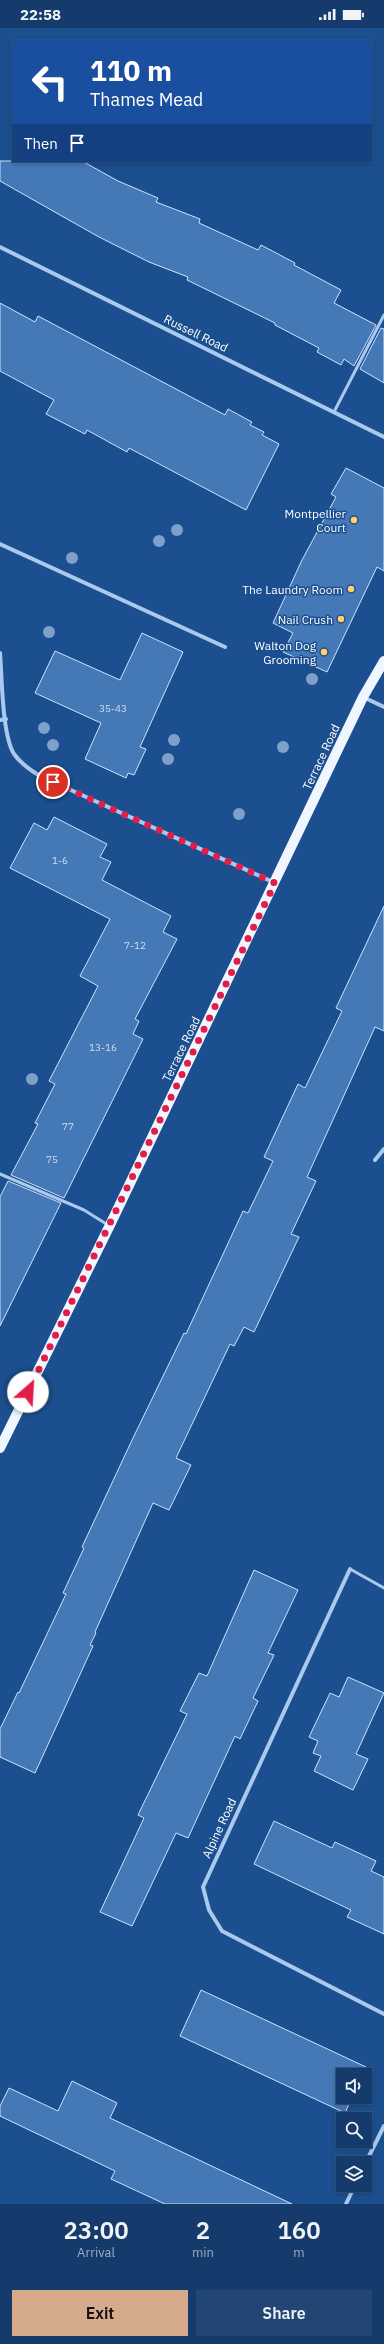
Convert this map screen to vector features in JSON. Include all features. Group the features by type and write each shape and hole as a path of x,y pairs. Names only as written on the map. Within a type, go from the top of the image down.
{"main road":[{"name":"Terrace Road","path":"0,1448 110,1225 364,697 384,661"}],"street":[{"name":"Russell Road","path":"0,247 384,437"},
{"path":"0,544 225,647"},
{"path":"0,653 8,739 14,753 24,765 40,776 275,883"},
{"path":"364,697 384,707"},
{"path":"0,720 6,719"},
{"path":"375,1160 384,1148"},
{"name":"Alpine Road","path":"350,1569 203,1887 209,1910 222,1931 384,2014"},
{"path":"369,2156 384,2126"},
{"path":"346,2204 352,2192"}],"lane":[{"path":"334,412 384,315"},
{"path":"0,1174 84,1210 110,1225"},
{"path":"350,1569 384,1588"}],"building":[{"path":"0,161 84,162 118,181 158,198 156,202 200,219 199,223 258,250 261,245 295,263 294,265 341,290 334,303 376,325 354,366 344,359 341,365 317,352 319,348 275,325 275,323 187,280 188,277 149,262 99,237 0,181"},
{"path":"0,303 35,322 38,316 225,415 228,409 252,422 250,425 264,432 262,435 279,444 246,510 129,448 127,452 87,430 85,434 46,414 54,400 0,371"},
{"path":"381,328 384,329 384,383 360,369"},
{"path":"346,468 384,488 384,571 377,567 327,672 283,652 293,633 273,623 302,560 336,497 331,494"},
{"path":"142,633 183,652 140,747 146,749 134,775 128,773 126,778 85,759 101,723 35,693 55,651 120,680"},
{"path":"54,817 107,844 100,857 111,862 102,880 171,916 163,932 177,939 135,1019 139,1021 133,1034 143,1039 64,1198 11,1175 38,1124 35,1123 55,1084 49,1081 98,986 80,976 110,919 10,868 34,823 47,830"},
{"path":"384,906 384,1031 375,1027 307,1177 316,1181 291,1234 299,1237 254,1332 244,1327 234,1346 230,1344 176,1458 191,1465 169,1510 153,1503 95,1632 96,1633 90,1645 93,1646 35,1773 0,1757 0,1729 18,1692 19,1693 66,1594 63,1593 84,1548 82,1547 133,1438 184,1333 186,1334 243,1211 248,1213 273,1161 264,1157 298,1084 305,1088 342,1011 336,1008"},
{"path":"8,1181 61,1203 0,1326 0,1197"},
{"path":"254,1570 298,1590 268,1653 274,1655 253,1698 258,1701 240,1739 235,1736 188,1838 176,1833 132,1926 100,1912 144,1818 138,1815 187,1714 180,1711 199,1673 207,1676"},
{"path":"348,1677 384,1693 356,1754 368,1759 353,1790 314,1771 321,1756 313,1753 318,1741 309,1737 330,1693 339,1697"},
{"path":"274,1821 332,1848 335,1842 376,1861 371,1871 384,1877 384,1934 347,1917 351,1910 254,1864"},
{"path":"201,1990 366,2067 336,2068 336,2104 349,2104 345,2112 343,2112 180,2036"},
{"path":"72,2081 117,2103 110,2118 292,2204 165,2204 111,2179 115,2171 0,2116 0,2106 9,2088 58,2111"}],"place":[{"name":"Montpellier Court","path":"354,520"},
{"name":"The Laundry Room","path":"351,589"},
{"name":"Nail Crush","path":"341,619"},
{"name":"Walton Dog Grooming","path":"324,652"}],"route":[{"path":"28,1392 275,883 53,782"}]}
